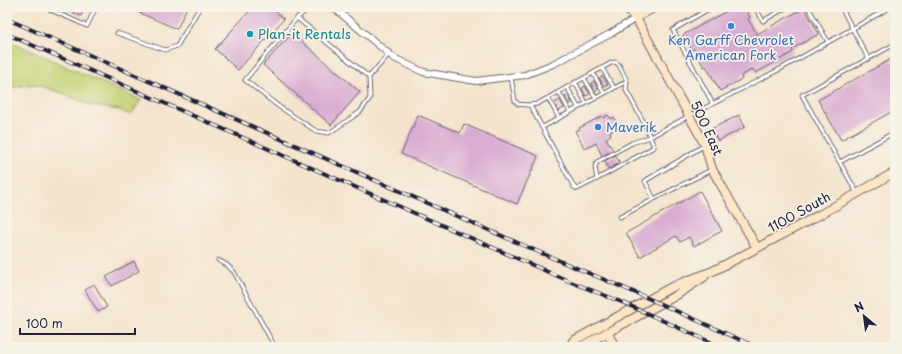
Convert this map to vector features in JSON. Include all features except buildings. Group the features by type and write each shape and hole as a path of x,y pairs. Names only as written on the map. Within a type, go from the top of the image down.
{"street":[{"path":"333,7 394,58 423,72 476,81 525,75 553,64 610,34 655,7"},
{"name":"500 East","path":"624,7 636,18"},
{"name":"500 East","path":"632,7 636,18 705,146 712,169 758,248"},
{"name":"1100 South","path":"570,347 573,341 652,297 712,271 758,248 895,172"},
{"name":"1100 South","path":"580,347 675,296 692,286 712,271"},
{"path":"607,332 615,347"}],"lane":[{"path":"44,7 87,26 96,7"},
{"path":"117,33 165,50 176,46 200,7"},
{"path":"310,7 297,18 245,80 278,106 316,131 329,133 360,112 370,98 369,78 389,54"},
{"path":"712,7 673,30 713,104"},
{"path":"755,7 763,21 787,7"},
{"path":"808,7 828,42"},
{"path":"841,7 868,58"},
{"path":"597,179 595,167 597,162 632,143 650,138 782,68 891,7"},
{"path":"297,18 369,78"},
{"path":"857,193 802,95 895,44"},
{"path":"511,77 515,101 518,104 530,105 537,104 575,82 611,63 616,62 627,81 626,90 643,121 654,147 577,189 574,187 530,105"},
{"path":"602,68 614,88"},
{"path":"593,73 604,93"},
{"path":"584,78 596,98"},
{"path":"543,128 627,81"},
{"path":"575,82 586,103"},
{"path":"567,87 578,108"},
{"path":"559,92 570,112"},
{"path":"548,98 559,118"},
{"path":"840,162 895,132"},
{"path":"654,199 645,181 705,146"},
{"path":"620,217 712,169"},
{"path":"218,260 227,265 234,272 275,347"}],"green space":[{"path":"7,40 141,100 131,115 119,110 92,106 62,93 34,84 7,88"}],"railway":[{"path":"7,19 541,253 643,296 756,347"},
{"path":"7,34 571,282 624,303 721,347"}],"place":[{"name":"Ken Garff Chevrolet American Fork","path":"731,26"},
{"name":"Plan-it Rentals","path":"250,34"},
{"name":"Maverik","path":"598,127"}]}
